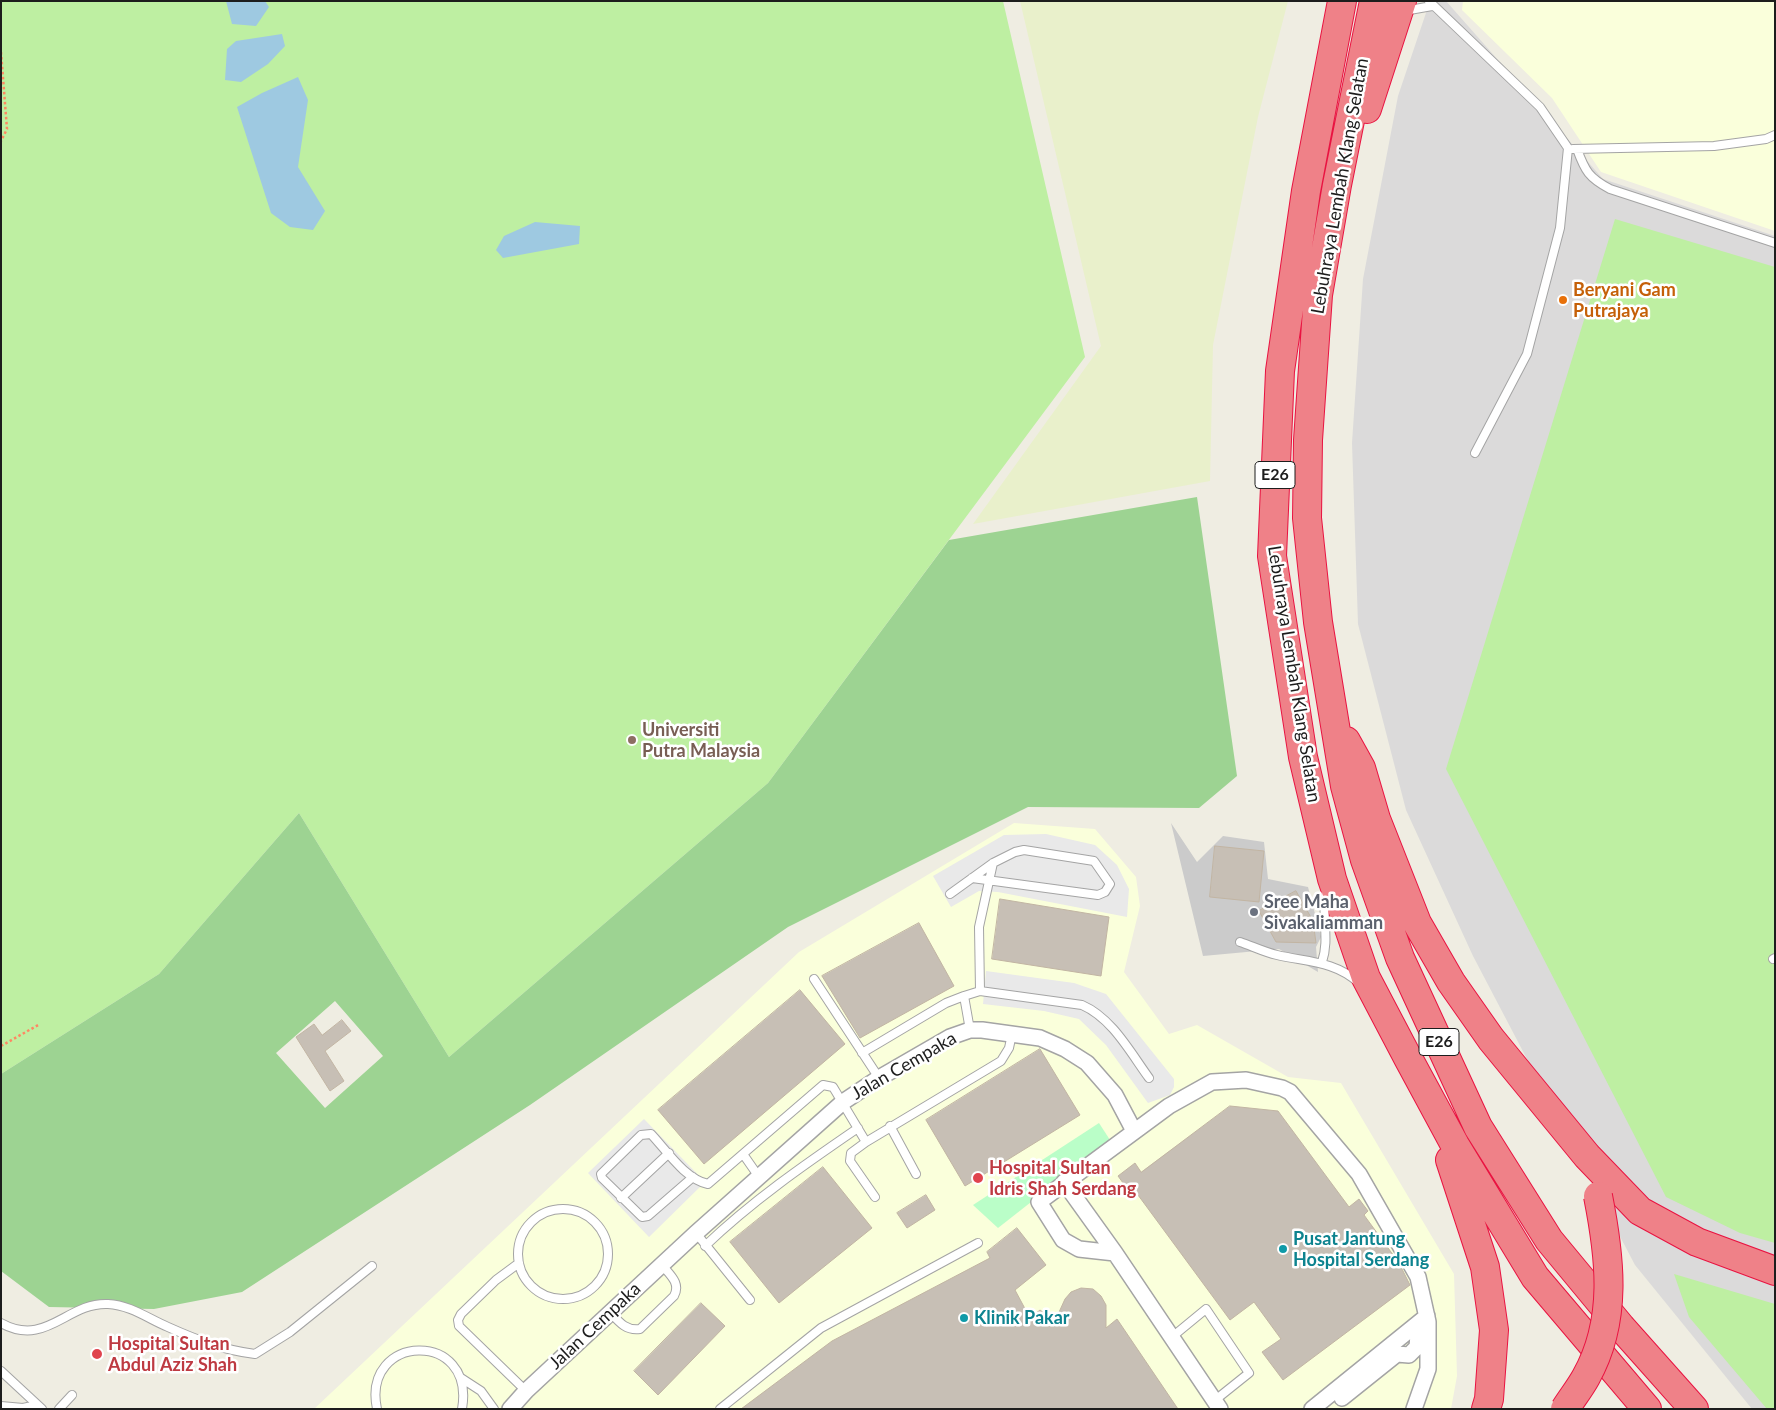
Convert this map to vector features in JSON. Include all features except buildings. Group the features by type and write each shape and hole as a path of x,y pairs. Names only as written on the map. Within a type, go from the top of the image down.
{"highway":[{"name":"Lebuhraya Lembah Klang Selatan","path":"1342,1 1306,191 1280,371 1272,556 1303,757 1332,879 1366,978 1455,1145 1535,1278 1647,1409"},
{"name":"Lebuhraya Lembah Klang Selatan","path":"1391,5 1372,96 1337,185 1318,295 1308,440 1307,518 1318,622 1345,786 1365,860 1396,949 1478,1127 1549,1240 1621,1327 1694,1409"},
{"path":"1334,720 1361,768 1376,819 1417,923 1451,982 1491,1039 1586,1156 1640,1211 1697,1242 1775,1271"},
{"path":"1429,1096 1486,1267 1494,1330 1489,1399 1486,1409"},
{"path":"1565,1409 1587,1376 1603,1335 1610,1290 1606,1236 1598,1196 1586,1156"}],"street":[{"name":"Jalan Cempaka","path":"510,1409 526,1391 610,1312 843,1102 879,1078 950,1037 970,1030 1012,1034 1040,1038 1065,1049 1087,1063 1115,1095 1134,1130"},
{"path":"1115,1253 1079,1249 1063,1240 1039,1202 1134,1130 1169,1106 1212,1082 1246,1080 1282,1088 1290,1092 1359,1174 1418,1276 1427,1316 1428,1369 1414,1409"},
{"path":"1064,1182 1115,1253 1217,1405"},
{"path":"1312,1409 1427,1316"},
{"path":"1328,1409 1397,1354 1409,1355 1418,1347 1418,1335 1410,1330"}],"lane":[{"path":"1391,5 1430,3 1540,107 1568,148 1560,228 1527,354 1475,453"},
{"path":"1568,148 1714,146 1766,139 1775,135"},
{"path":"1766,139 1775,145"},
{"path":"1577,149 1585,170 1594,181 1610,189 1775,243"},
{"path":"950,894 972,878 993,863 1007,854 1024,850 1087,858 1099,865 1110,884 1109,889 1098,895 972,878"},
{"path":"980,991 979,927 993,863"},
{"path":"1322,962 1326,949 1324,908 1326,894 1332,879"},
{"path":"1240,942 1275,954 1322,962 1357,981 1381,1005"},
{"path":"814,979 879,1078"},
{"path":"862,1053 946,1003 980,991 1082,1005 1095,1011 1106,1020 1149,1078"},
{"path":"964,996 970,1030"},
{"path":"875,1196 850,1161 852,1153 890,1126 1001,1061 1009,1048 1012,1034"},
{"path":"693,1177 648,1216 638,1215 602,1178 603,1170 641,1135 646,1133 651,1134 693,1177 708,1184 823,1085 833,1087 866,1142"},
{"path":"890,1126 916,1174"},
{"path":"705,1246 736,1216 766,1192 858,1128"},
{"path":"621,1198 669,1153"},
{"path":"743,1154 759,1177"},
{"path":"569,1209 582,1213 594,1221 603,1232 607,1246 608,1262 602,1276 592,1289 579,1297 563,1300 548,1297 534,1290 524,1278 519,1263 518,1249 522,1235 530,1224 541,1215 555,1210 569,1209"},
{"path":"696,1233 750,1300"},
{"path":"720,1409 821,1328 978,1242"},
{"path":"519,1263 496,1280 461,1314 458,1320 459,1326 526,1391"},
{"path":"610,1312 626,1328 632,1330 640,1329 674,1296 678,1289 676,1282 662,1265"},
{"path":"1,1323 25,1330 40,1330 50,1327 72,1312 107,1304 124,1306 211,1346 255,1354 290,1332 372,1266"},
{"path":"1172,1337 1206,1309 1249,1373 1217,1405"},
{"path":"377,1409 375,1397 376,1383 382,1370 404,1352 418,1349 431,1351 444,1357 454,1366 461,1378 464,1394 462,1409"},
{"path":"1,1371 40,1407"},
{"path":"461,1378 481,1391 494,1409"},
{"path":"60,1409 72,1395"},
{"path":"1,1406 40,1407"}],"path":[{"path":"1,52 7,129 1,141"},
{"path":"1,1046 40,1024"}],"shaded area":[{"path":"1020,1 1288,1 1258,117 1213,345 1210,481 973,524 1101,346"},
{"path":"1430,1 1446,1 1603,179 1775,236 1775,1409 1752,1409 1635,1265 1473,956 1406,810 1358,624 1352,443 1363,279 1398,96"},
{"path":"1463,1 1775,1 1775,231 1601,172 1552,98 1462,10"},
{"name":"Hospital Sultan Idris Shah Serdang","path":"1014,823 1095,829 1136,877 1140,906 1124,972 1169,1034 1197,1025 1288,1077 1341,1083 1454,1274 1457,1376 1451,1409 314,1409 799,952"},
{"name":"Sree Maha Sivakaliamman","path":"1171,823 1197,862 1223,836 1264,842 1268,879 1308,887 1321,937 1316,947 1318,972 1279,949 1203,956"},
{"path":"1046,834 1095,845 1117,865 1129,889 1127,917 998,892 979,891 951,907 933,876 1004,835"},
{"path":"986,971 1074,983 1106,994 1174,1079 1174,1087 1170,1095 1148,1103 1106,1045 1079,1019 1044,1011 983,1004"},
{"path":"644,1119 705,1182 649,1237 588,1173"}],"green space":[{"name":"Universiti Putra Malaysia","path":"1,1 1003,1 1085,357 768,783 449,1057 299,813 159,974 1,1074"},
{"path":"1615,219 1775,267 1775,1243 1740,1233 1666,1197 1446,769"},
{"path":"1197,497 1237,776 1199,808 1028,807 788,927 530,1105 242,1292 154,1309 49,1307 1,1271 1,1074 159,974 299,813 449,1057 768,783 949,540","holes":["335,1001 383,1056 325,1108 276,1053"]},
{"path":"1099,1123 1110,1140 998,1228 973,1205"},
{"path":"1674,1274 1775,1304 1775,1409 1767,1409 1689,1317"}],"water":[{"path":"226,1 265,1 269,7 256,26 232,24"},
{"path":"282,34 285,46 268,64 241,82 225,80 227,49 236,41"},
{"path":"298,77 308,100 298,167 325,211 313,230 290,227 271,213 237,107 262,93"},
{"path":"535,222 580,226 579,244 503,258 496,250 504,236"}],"place":[{"name":"Beryani Gam Putrajaya","path":"1563,300"},
{"name":"Universiti Putra Malaysia","path":"632,740"},
{"name":"Sree Maha Sivakaliamman","path":"1254,912"},
{"name":"Hospital Sultan Idris Shah Serdang","path":"978,1178"},
{"name":"Pusat Jantung Hospital Serdang","path":"1283,1249"},
{"name":"Klinik Pakar","path":"964,1318"},
{"name":"Hospital Sultan Abdul Aziz Shah","path":"97,1354"}]}
